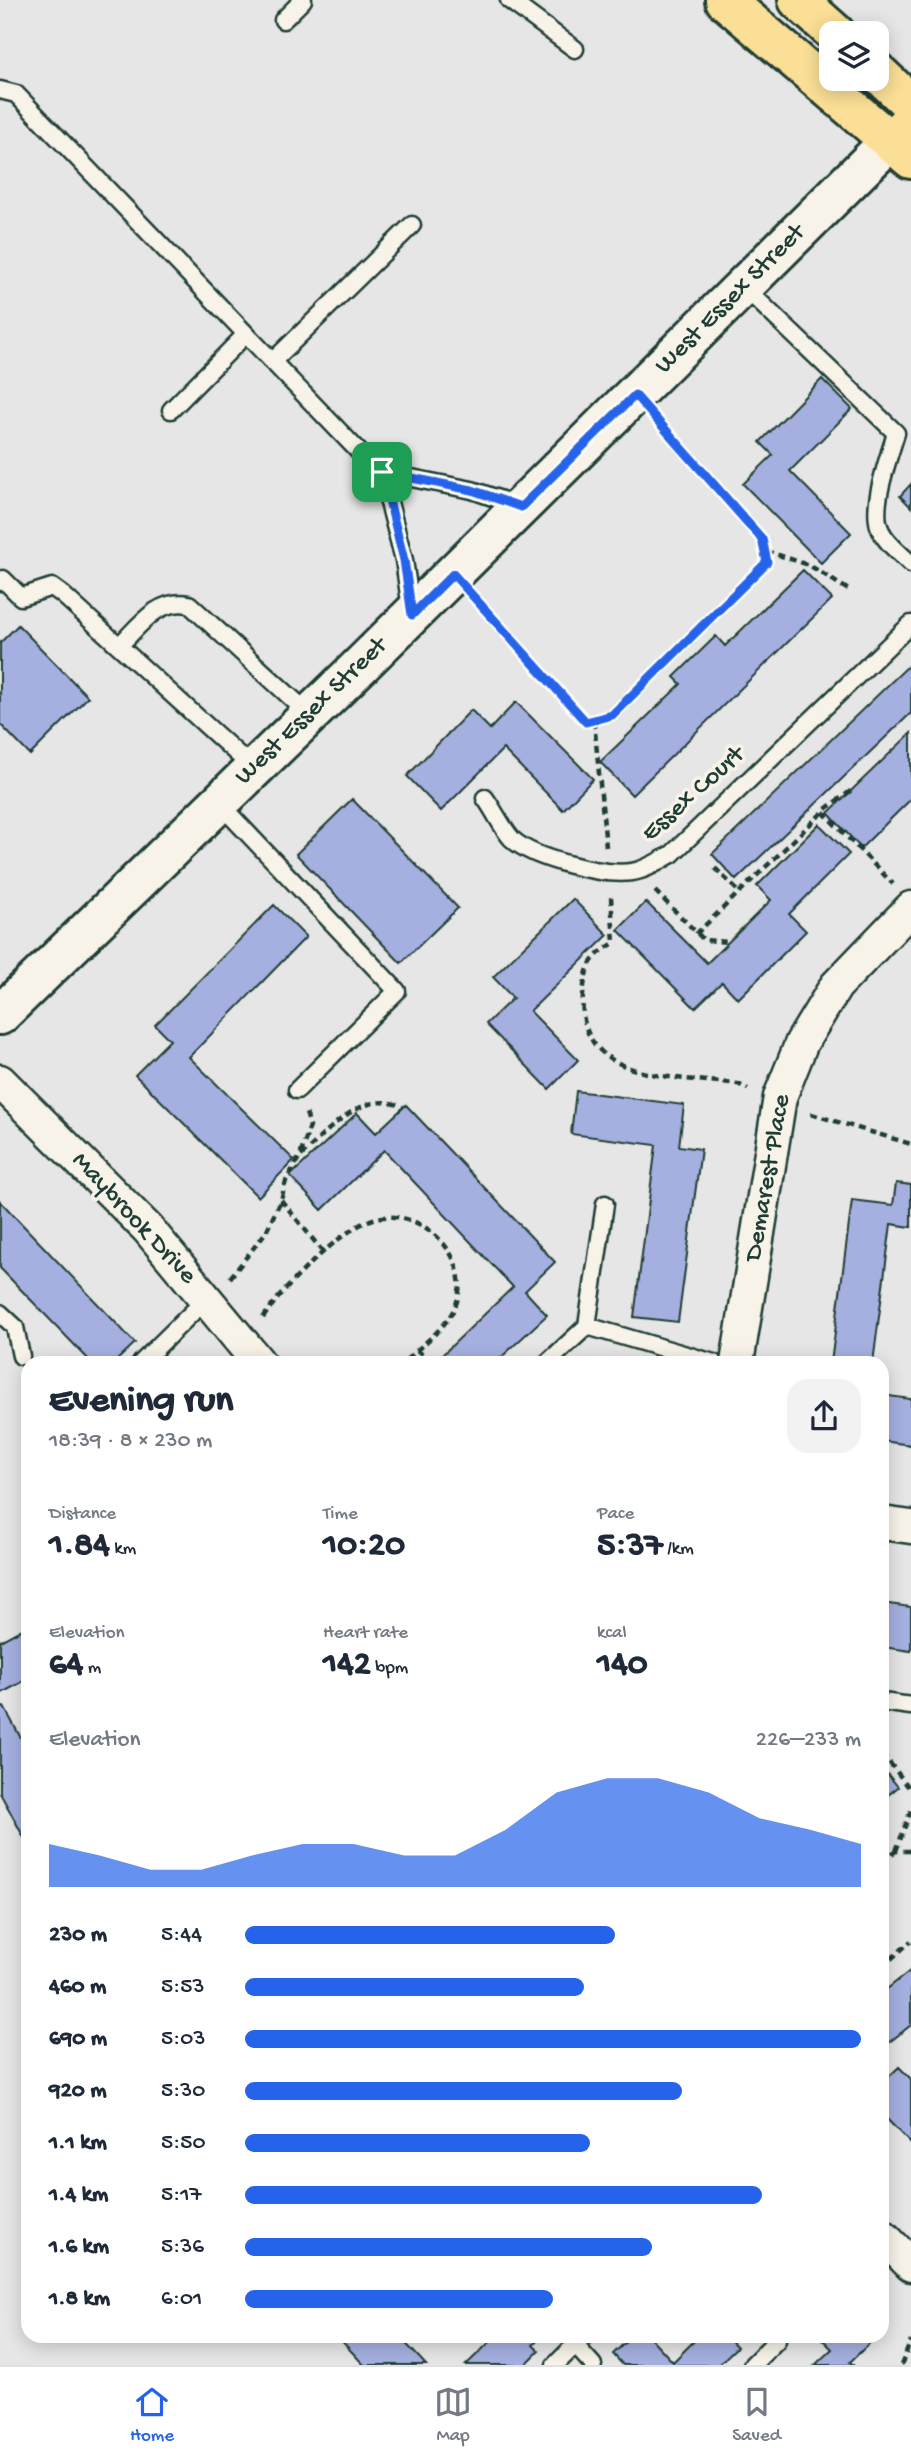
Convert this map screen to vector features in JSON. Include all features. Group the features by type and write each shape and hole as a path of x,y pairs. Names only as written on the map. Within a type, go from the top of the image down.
{"highway":[{"path":"725,0 904,140"},
{"path":"799,0 822,21"},
{"path":"889,83 911,103"}],"main road":[{"name":"West Essex Street","path":"0,1015 310,715 744,287 904,140"}],"street":[{"name":"Demarest Place","path":"738,1356 779,1104 802,1042 836,986 902,897"},
{"name":"Maybrook Drive","path":"0,1081 148,1230 252,1354"},
{"path":"889,1523 911,1527"},
{"path":"889,2242 911,2264"}],"lane":[{"path":"283,20 303,0"},
{"path":"509,0 575,50"},
{"path":"0,90 16,94 245,335 364,457 382,472 472,490 521,507"},
{"path":"272,362 412,225"},
{"path":"744,287 895,433 876,521 882,534 911,564"},
{"path":"172,410 245,335"},
{"path":"382,472 404,560 412,615"},
{"path":"0,582 3,579 21,597 52,587 254,769"},
{"path":"119,646 159,607 175,602 189,604 310,715"},
{"name":"Essex Court","path":"485,797 513,840 547,857 573,866 609,872 636,872 672,854 911,624"},
{"path":"219,803 397,991 298,1090"},
{"path":"555,1356 587,1326 605,1204"},
{"path":"149,1356 209,1301"},
{"path":"0,1313 15,1326 21,1356"},
{"path":"587,1326 689,1356"},
{"path":"889,1703 911,1706"},
{"path":"555,2365 577,2343"},
{"path":"582,2343 593,2365"},
{"path":"752,2365 774,2343"}],"path":[{"path":"453,574 586,722 612,715 767,562 762,539 635,395"},
{"path":"766,551 809,565 850,591"},
{"path":"594,721 614,943 594,955 586,974 583,1023 590,1038 603,1054 621,1065 667,1077 738,1084 779,1104 911,1144"},
{"path":"696,934 823,812 852,790"},
{"path":"823,812 902,897"},
{"path":"715,868 739,892"},
{"path":"652,888 704,940 728,942"},
{"path":"209,1301 267,1232 286,1181 300,1156 310,1126 298,1090"},
{"path":"300,1156 356,1109 385,1101 404,1107"},
{"path":"281,1200 324,1252"},
{"path":"252,1354 274,1302 324,1252 351,1231 369,1220 386,1217 404,1219 435,1233 454,1261 458,1295 454,1310 442,1326 411,1356"},
{"path":"417,1350 424,1356"},
{"path":"889,1762 911,1790"},
{"path":"889,1855 896,1850 911,1810"},
{"path":"896,1850 911,1851"},
{"path":"889,1960 911,1941"},
{"path":"901,2365 911,2341"}],"building":[{"path":"822,379 852,409 790,471 851,533 821,563 743,484 773,455 760,442"},
{"path":"911,484 911,507 900,496"},
{"path":"803,570 832,599 632,795 600,762 681,684 674,677 716,636 725,646"},
{"path":"18,625 88,697 30,755 0,724 0,643"},
{"path":"911,663 911,713 736,880 712,854"},
{"path":"516,702 593,779 563,810 503,749 441,811 407,776 471,710 490,729"},
{"path":"911,733 911,799 861,848 828,813"},
{"path":"352,799 458,908 401,963 296,854"},
{"path":"819,824 849,854 789,914 806,931 738,999 722,982 695,1008 618,930 646,902 707,963 771,900 757,886"},
{"path":"573,899 608,935 530,1011 578,1060 549,1089 486,1024 513,998 493,977"},
{"path":"274,905 306,937 189,1057 294,1160 258,1197 135,1075 170,1040 155,1025"},
{"path":"576,1091 684,1105 679,1146 701,1149 678,1322 634,1317 656,1145 571,1134"},
{"path":"406,1105 555,1262 525,1291 547,1315 503,1356 441,1356 513,1287 384,1150 322,1210 290,1176 357,1113 376,1133"},
{"path":"896,1183 911,1185 911,1227 891,1224 874,1356 832,1356 852,1200 893,1205"},
{"path":"0,1201 135,1343 121,1356 85,1356 0,1268"},
{"path":"889,1396 911,1399 911,1445 889,1442"},
{"path":"889,1604 911,1607 911,1651 889,1648"},
{"path":"21,1630 21,1683 0,1694 0,1641"},
{"path":"4,1707 21,1738 21,1832 0,1793 0,1709"},
{"path":"889,1776 898,1787 889,1794"},
{"path":"911,1970 911,2025 889,2042 889,1987"},
{"path":"899,2067 911,2079 911,2144 889,2121 889,2076"},
{"path":"344,2343 406,2343 426,2365 364,2365"},
{"path":"489,2343 535,2343 533,2345 539,2351 525,2365 466,2365"},
{"path":"625,2343 655,2343 673,2362 692,2343 733,2343 737,2347 718,2365 623,2365 613,2354"},
{"path":"826,2343 870,2343 850,2362 853,2365 815,2365 832,2349"}],"route":[{"path":"635,395 762,539 767,562 612,715 586,722 453,574 412,615 404,560 382,472 472,490 521,507 635,395"}]}
